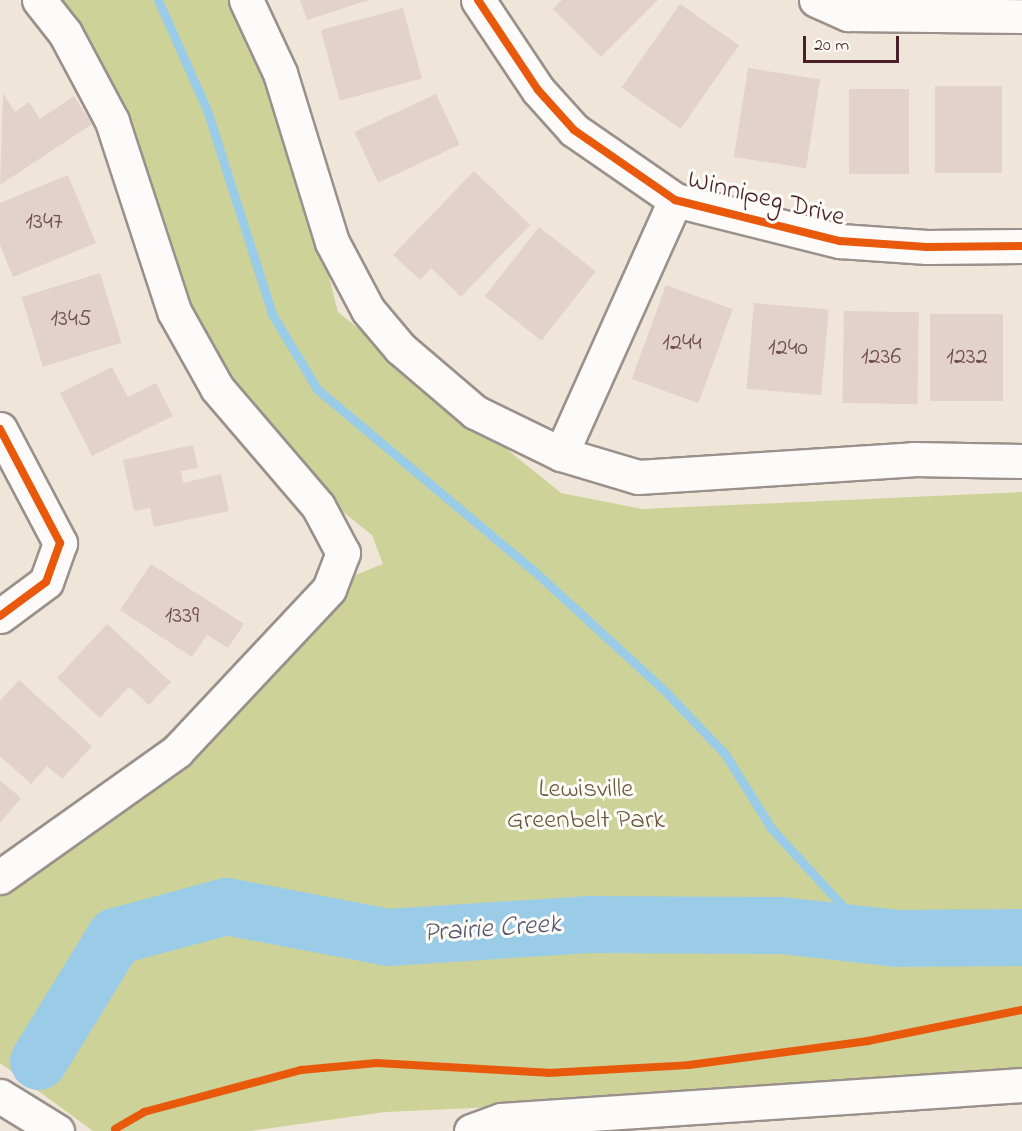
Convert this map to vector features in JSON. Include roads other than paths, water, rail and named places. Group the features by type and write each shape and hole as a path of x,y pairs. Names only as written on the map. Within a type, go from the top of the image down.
{"street":[{"path":"0,877 177,750 329,589 343,553 318,506 217,388 174,311 112,121 65,33 39,0"},
{"path":"246,0 280,73 332,242 368,310 400,348 475,412 561,454 639,477 913,459 1022,461"},
{"name":"Winnipeg Drive","path":"478,0 538,90 574,130 675,200 840,241 927,248 1022,246"},
{"path":"816,0 848,14 1022,16"},
{"path":"561,454 675,200"},
{"path":"0,429 60,543 46,582 0,616"},
{"path":"471,1131 501,1120 1022,1085"},
{"path":"0,1096 57,1131"}],"waterway":[{"path":"158,0 207,110 272,314 317,389 533,570 662,688 725,754 771,828 869,935"},
{"name":"Prairie Creek","path":"38,1061 115,936 226,906 388,937 587,924 781,925 896,938 1022,937"}],"park label":[{"name":"Lewisville Greenbelt Park","path":"586,804"}]}
